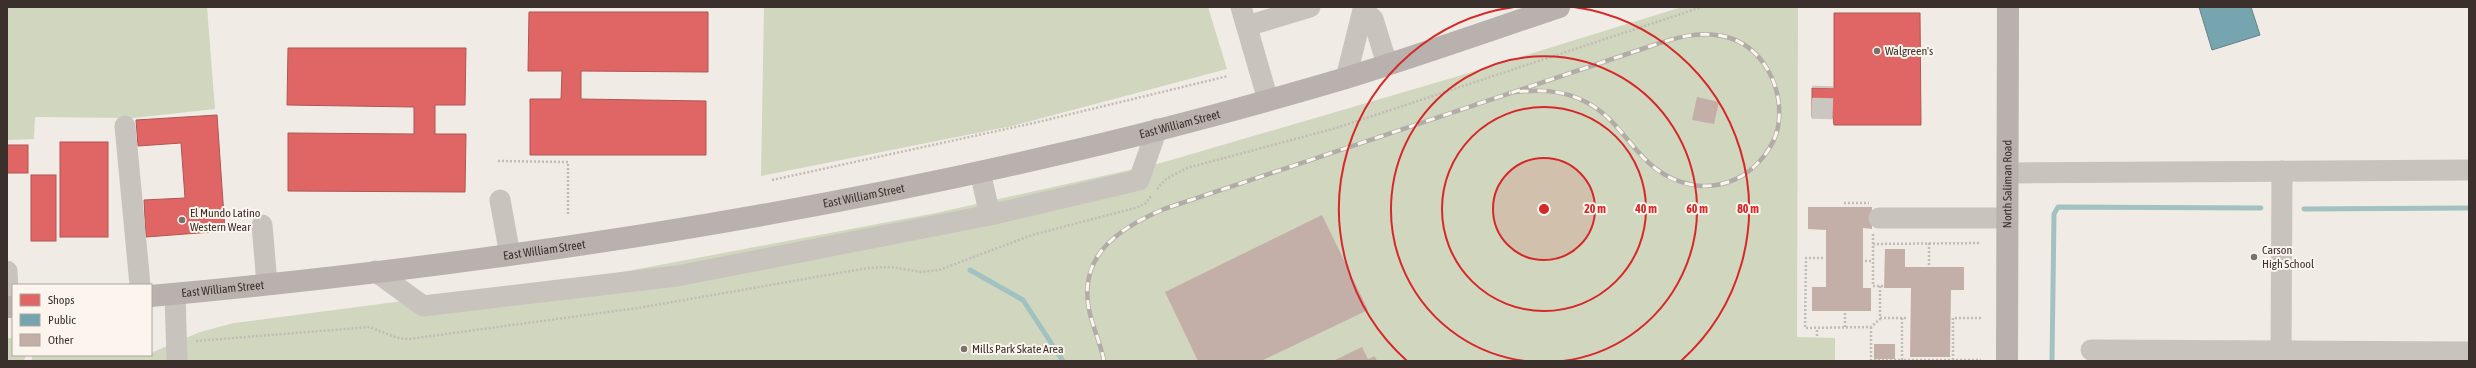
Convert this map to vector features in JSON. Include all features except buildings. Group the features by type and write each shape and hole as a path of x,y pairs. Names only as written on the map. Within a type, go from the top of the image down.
{"main road":[{"name":"East William Street","path":"152,296 267,284 510,255 745,219 980,172 1157,129 1346,78 1558,7"},
{"name":"North Saliman Road","path":"2007,361 2008,7"}],"street":[{"path":"1268,100 1244,16 1310,7"},
{"path":"1346,78 1363,10 1372,19 1387,64"},
{"path":"125,126 140,284"},
{"path":"375,271 423,306 677,276 990,215 1139,180 1157,129"},
{"path":"2008,173 2469,170"},
{"path":"2281,356 2282,171"},
{"path":"980,172 990,215"},
{"path":"500,200 510,255"},
{"path":"1876,210 2007,218"},
{"path":"262,225 267,284"},
{"path":"7,271 10,307"},
{"path":"175,294 177,361"},
{"path":"2092,350 2281,356 2468,352"}],"path":[{"path":"772,180 1038,122 1228,76"},
{"path":"498,161 568,162 568,214"},
{"path":"1844,203 1876,210"},
{"path":"1823,258 1806,258 1805,328 1871,327 1880,318 1881,286 1873,286 1873,244 1981,244"},
{"path":"1929,244 1930,265"},
{"path":"1865,261 1873,261"},
{"path":"1845,313 1845,327"},
{"path":"1880,318 1907,318"},
{"path":"1902,318 1902,360"},
{"path":"1953,360 1953,318 1981,318"},
{"path":"1871,327 1871,361 1981,360"},
{"path":"1817,328 1817,336"}],"green space":[{"path":"7,7 207,7 215,109 133,118 35,117 34,139 7,140"},
{"path":"764,7 1208,7 1227,69 1012,126 761,176"},
{"path":"1682,7 1798,7 1797,337 1835,338 1835,361 31,361 33,356 152,356 152,353 200,332 234,323 617,273 936,213 1161,163 1452,78"},
{"path":"7,338 12,338 12,356 26,356 24,361 7,361"}],"waterway":[{"path":"2052,361 2054,214 2058,207 2261,208"},
{"path":"2304,209 2469,208"},
{"path":"970,270 1023,300 1063,361"}],"tunnel":[{"path":"1822,119 1823,86"}],"railway":[{"path":"1104,361 1090,314 1087,294 1089,276 1095,261 1104,248 1116,236 1131,226 1164,209 1651,46 1660,43 1686,36 1704,34 1722,36 1749,48 1760,58 1768,70 1778,98 1778,127 1769,149 1759,162 1747,173 1724,183 1711,186 1699,186 1674,179 1659,171 1646,160 1601,111 1586,102 1558,92 1528,91 1519,92 1509,93"}],"place":[{"name":"Walgreen's","path":"1877,51"},
{"name":"El Mundo Latino Western Wear","path":"182,220"},
{"name":"Carson High School","path":"2254,257"},
{"name":"Mills Park Skate Area","path":"964,349"}]}
